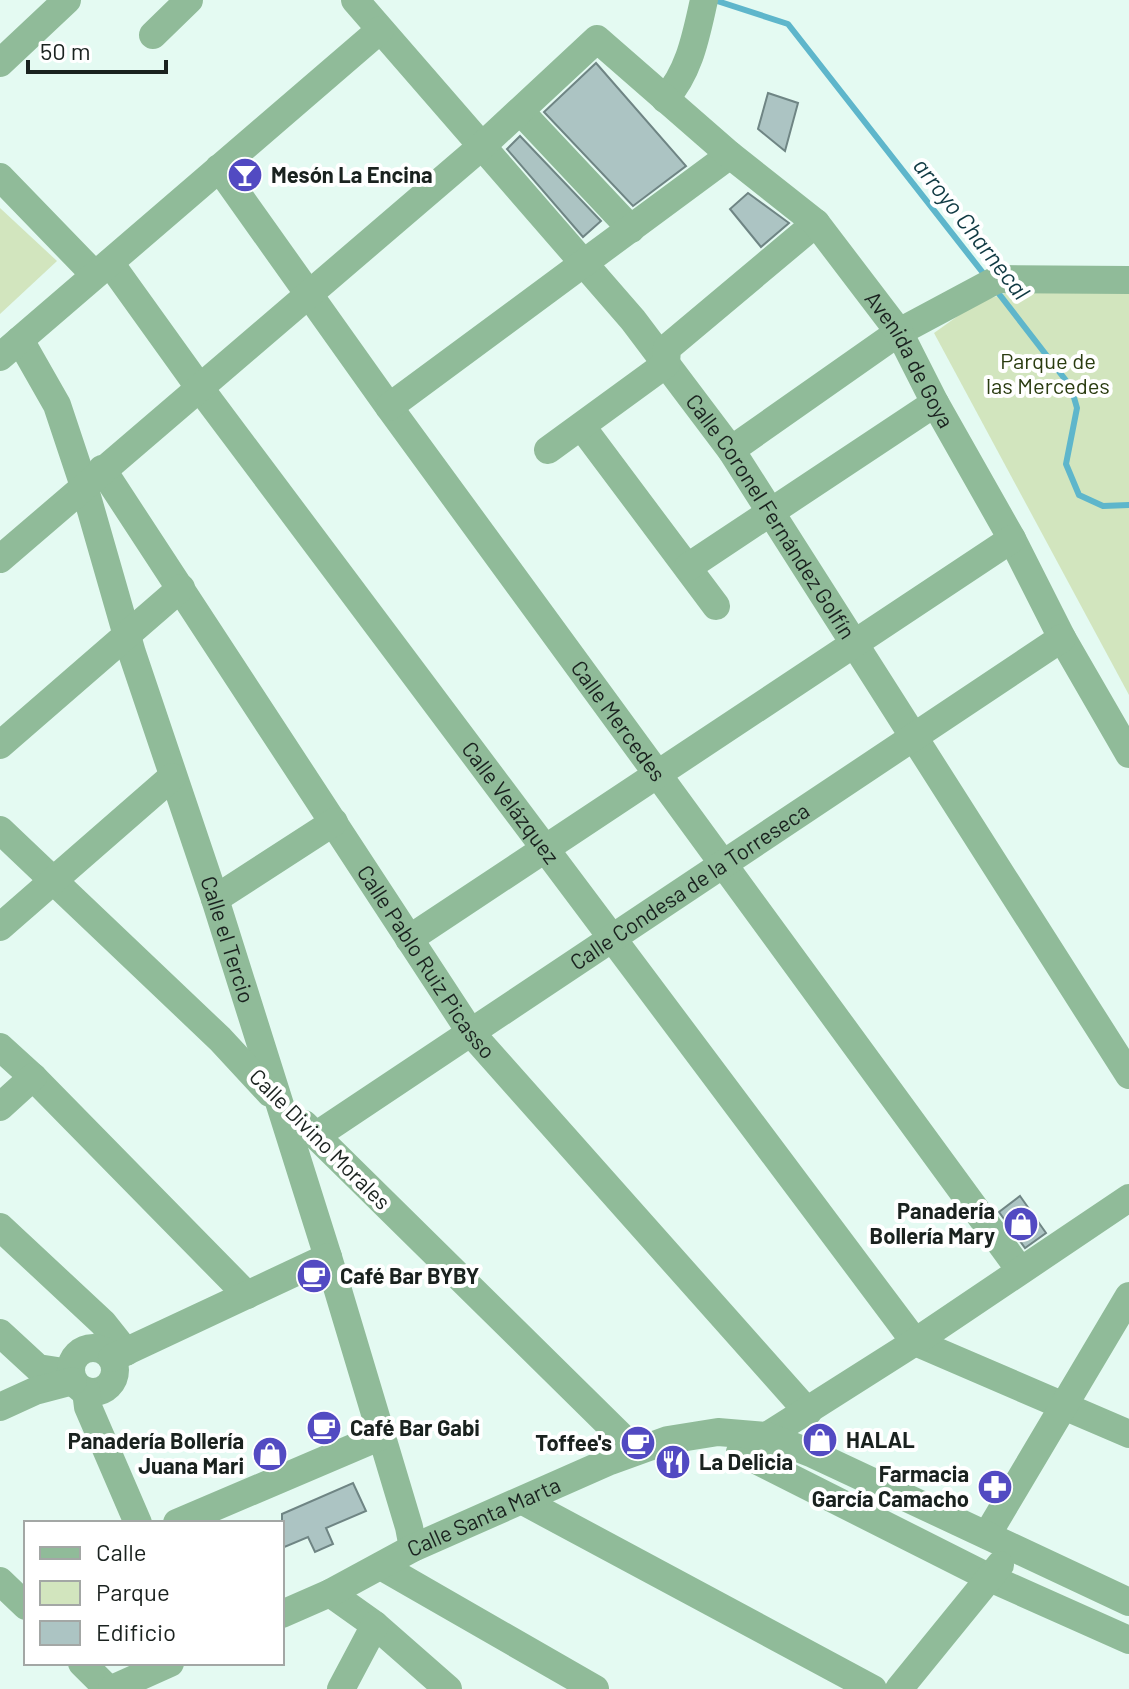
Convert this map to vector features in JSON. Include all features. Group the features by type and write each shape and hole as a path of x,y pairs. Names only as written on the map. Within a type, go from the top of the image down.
{"street":[{"path":"0,63 67,0"},
{"path":"153,35 189,0"},
{"name":"Calle Coronel Fernández Golfín","path":"355,0 633,320 731,450 1129,1075"},
{"path":"665,99 679,83 689,58 704,0"},
{"path":"10,349 380,30"},
{"name":"Avenida de Goya","path":"520,111 597,39 730,155 816,223 899,332 935,403 1012,539 1062,638 1129,754"},
{"path":"0,559 520,111 631,229"},
{"path":"389,407 730,155"},
{"name":"Calle Mercedes","path":"219,168 389,407 1020,1270"},
{"name":"Calle Velázquez","path":"0,177 102,268 199,387 915,1342"},
{"path":"548,450 666,364 667,348 816,223"},
{"path":"731,450 899,332 998,279 1129,280"},
{"name":"Calle el Tercio","path":"10,349 57,405 93,478 127,634 328,1257 413,1548"},
{"path":"688,567 935,403"},
{"path":"582,427 716,606"},
{"name":"Calle Pablo Ruiz Picasso","path":"93,478 181,588 471,1033 808,1412"},
{"path":"409,939 1012,539"},
{"path":"0,745 181,588"},
{"name":"Calle Condesa de la Torreseca","path":"317,1135 1062,638"},
{"path":"0,927 172,777"},
{"path":"215,899 334,822"},
{"name":"Calle Divino Morales","path":"0,830 220,1039 278,1101 317,1135 636,1451"},
{"path":"0,1047 247,1295"},
{"path":"0,1107 33,1077"},
{"path":"767,1436 915,1342 1129,1198"},
{"path":"0,1227 110,1345 115,1366 110,1384 103,1390 38,1368 0,1333"},
{"path":"137,1521 76,1382 75,1356 89,1348 110,1345 247,1295 328,1257"},
{"path":"899,1689 990,1578 999,1541 1063,1405 1129,1296"},
{"path":"915,1342 1129,1434"},
{"path":"0,1407 35,1391 76,1382"},
{"name":"Calle Santa Marta","path":"284,1613 330,1593 413,1548 636,1451 690,1435 718,1432 767,1436 826,1460 999,1541 1123,1593"},
{"path":"182,1521 381,1436"},
{"path":"740,1452 990,1578 1129,1640"},
{"path":"523,1501 873,1689"},
{"path":"381,1566 595,1689"},
{"path":"330,1593 375,1625 448,1689"},
{"path":"341,1689 375,1625"},
{"path":"84,1665 110,1689 161,1673"}],"green space":[{"path":"0,208 57,261 0,314"},
{"name":"Parque de las Mercedes","path":"1022,288 1129,292 1129,695 934,333 976,303"}],"building":[{"path":"596,63 686,166 633,206 544,112"},
{"path":"768,93 798,103 785,151 758,129"},
{"path":"520,136 601,221 583,237 507,149"},
{"path":"748,193 789,223 761,247 730,209"},
{"name":"Panadería Bollería Mary","path":"1020,1196 1046,1233 1025,1248 999,1212"},
{"path":"353,1483 366,1511 326,1528 333,1544 315,1552 308,1537 284,1547 282,1514"}],"waterway":[{"name":"arroyo Charnecal","path":"714,0 788,24 987,278"},
{"name":"arroyo Charnecal","path":"996,290 1071,387 1077,408 1066,464 1079,495 1103,506 1129,505"}],"place":[{"name":"Mesón La Encina","path":"245,175"},
{"name":"Panadería Bollería Mary","path":"1021,1224"},
{"name":"Café Bar BYBY","path":"314,1276"},
{"name":"Café Bar Gabi","path":"324,1428"},
{"name":"HALAL","path":"820,1440"},
{"name":"Toffee's","path":"638,1443"},
{"name":"Panadería Bollería Juana Mari","path":"270,1454"},
{"name":"La Delicia","path":"673,1462"},
{"name":"Farmacia García Camacho","path":"995,1487"}]}
